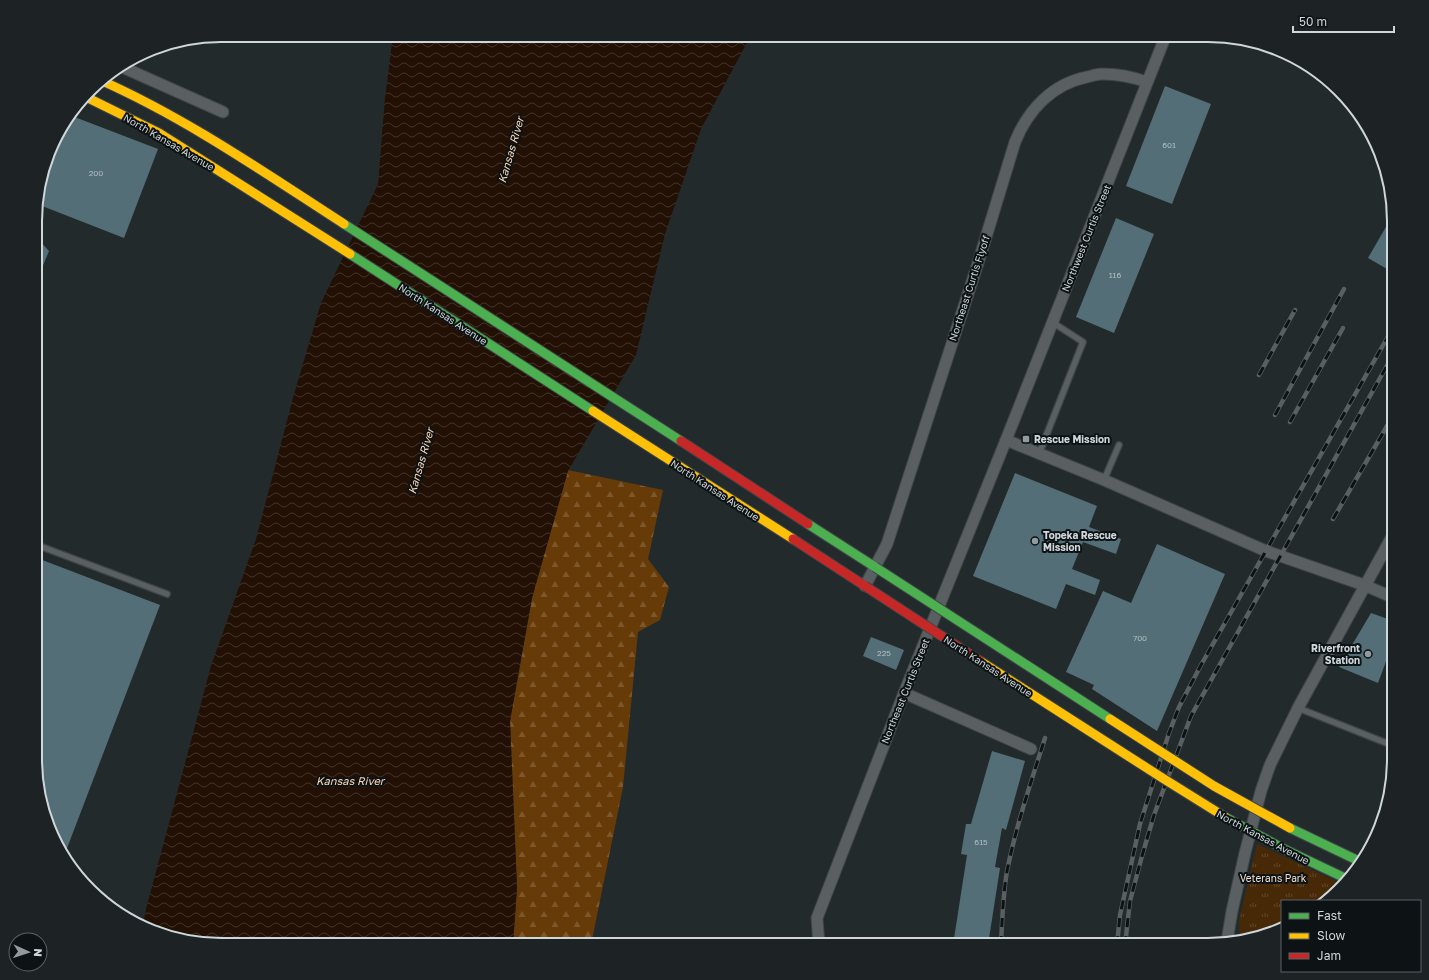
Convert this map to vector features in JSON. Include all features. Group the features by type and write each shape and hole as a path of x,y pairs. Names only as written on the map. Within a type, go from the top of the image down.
{"main road":[{"name":"North Kansas Avenue","path":"107,83 136,96 223,146 1214,786 1254,810 1296,832 1356,860"},
{"name":"North Kansas Avenue","path":"90,99 159,133 200,158 1213,810 1277,847 1343,877"}],"street":[{"name":"Northwest Curtis Street","path":"1006,440 1163,42"},
{"path":"127,69 223,112"},
{"name":"Northeast Curtis Flyoff","path":"865,586 887,544 1020,130 1037,106 1048,95 1063,85 1076,79 1100,74 1115,74 1147,82"},
{"path":"1006,440 1104,480 1266,551 1364,585 1387,595"},
{"name":"Northeast Curtis Street","path":"819,938 817,918 904,693 1006,440"},
{"path":"1228,937 1245,853 1261,792 1270,765 1298,708 1387,545"},
{"path":"904,693 1031,749"}],"lane":[{"path":"1039,454 1083,342 1052,322"},
{"path":"1104,480 1119,445"},
{"path":"42,547 167,594"},
{"path":"1298,708 1387,743"}],"green space":[{"path":"568,470 663,490 648,559 669,587 660,620 638,632 623,787 592,938 513,938 517,887 510,721 532,598"},
{"name":"Veterans Park","path":"1257,844 1338,882 1318,900 1281,900 1281,922 1240,935 1239,921"}],"water":[{"name":"Kansas River","path":"392,42 747,42 701,129 665,234 636,355 568,471 532,598 510,721 517,887 513,938 209,938 186,935 144,921 146,909 211,666 256,539 294,394 321,303 378,184 385,98"}],"building":[{"path":"1165,86 1211,104 1172,204 1126,186"},
{"path":"75,117 158,149 124,238 43,206 45,186 60,142"},
{"path":"1116,218 1154,234 1114,333 1076,317"},
{"path":"1387,225 1387,269 1368,258"},
{"path":"42,243 49,251 42,268"},
{"name":"Topeka Rescue Mission","path":"1015,473 1097,506 1089,527 1121,539 1116,554 1083,542 1072,569 1100,580 1095,595 1066,584 1056,609 973,576"},
{"path":"1157,544 1225,574 1157,731 1092,689 1094,685 1066,672 1103,591 1131,603"},
{"path":"42,560 160,605 67,849 60,838 48,805 42,771"},
{"name":"Riverfront Station","path":"1371,613 1387,619 1387,659 1378,683 1339,667"},
{"path":"871,637 904,650 896,670 863,656"},
{"path":"992,751 1025,761 1006,830 1002,828 995,867 1000,868 989,938 954,938 967,855 961,854 966,824 971,824"}],"railway":[{"path":"1275,415 1344,289"},
{"path":"1259,375 1295,310"},
{"path":"1290,422 1343,328"},
{"path":"1118,938 1120,915 1140,824 1169,733 1179,707 1201,665 1387,338"},
{"path":"1126,938 1130,901 1154,815 1191,716 1387,366"},
{"path":"1333,519 1387,426"},
{"path":"1001,938 1007,871 1019,821 1045,738"}],"traffic: fast":[{"path":"344,224 681,441"},
{"path":"350,254 593,411"},
{"path":"808,524 875,567"},
{"path":"875,567 1110,719"},
{"path":"1225,817 1284,849 1343,877"},
{"path":"1290,828 1356,860"}],"traffic: slow":[{"path":"107,83 163,111 225,147 344,224"},
{"path":"90,99 159,133 350,254"},
{"path":"593,411 793,539"},
{"path":"980,661 1225,817"},
{"path":"1110,719 1214,786 1290,828"}],"traffic: jam":[{"path":"681,441 808,524"},
{"path":"793,539 865,586"},
{"path":"865,586 980,661"}],"place":[{"name":"Rescue Mission","path":"1026,439"},
{"name":"Topeka Rescue Mission","path":"1035,541"},
{"name":"Riverfront Station","path":"1368,654"}]}
